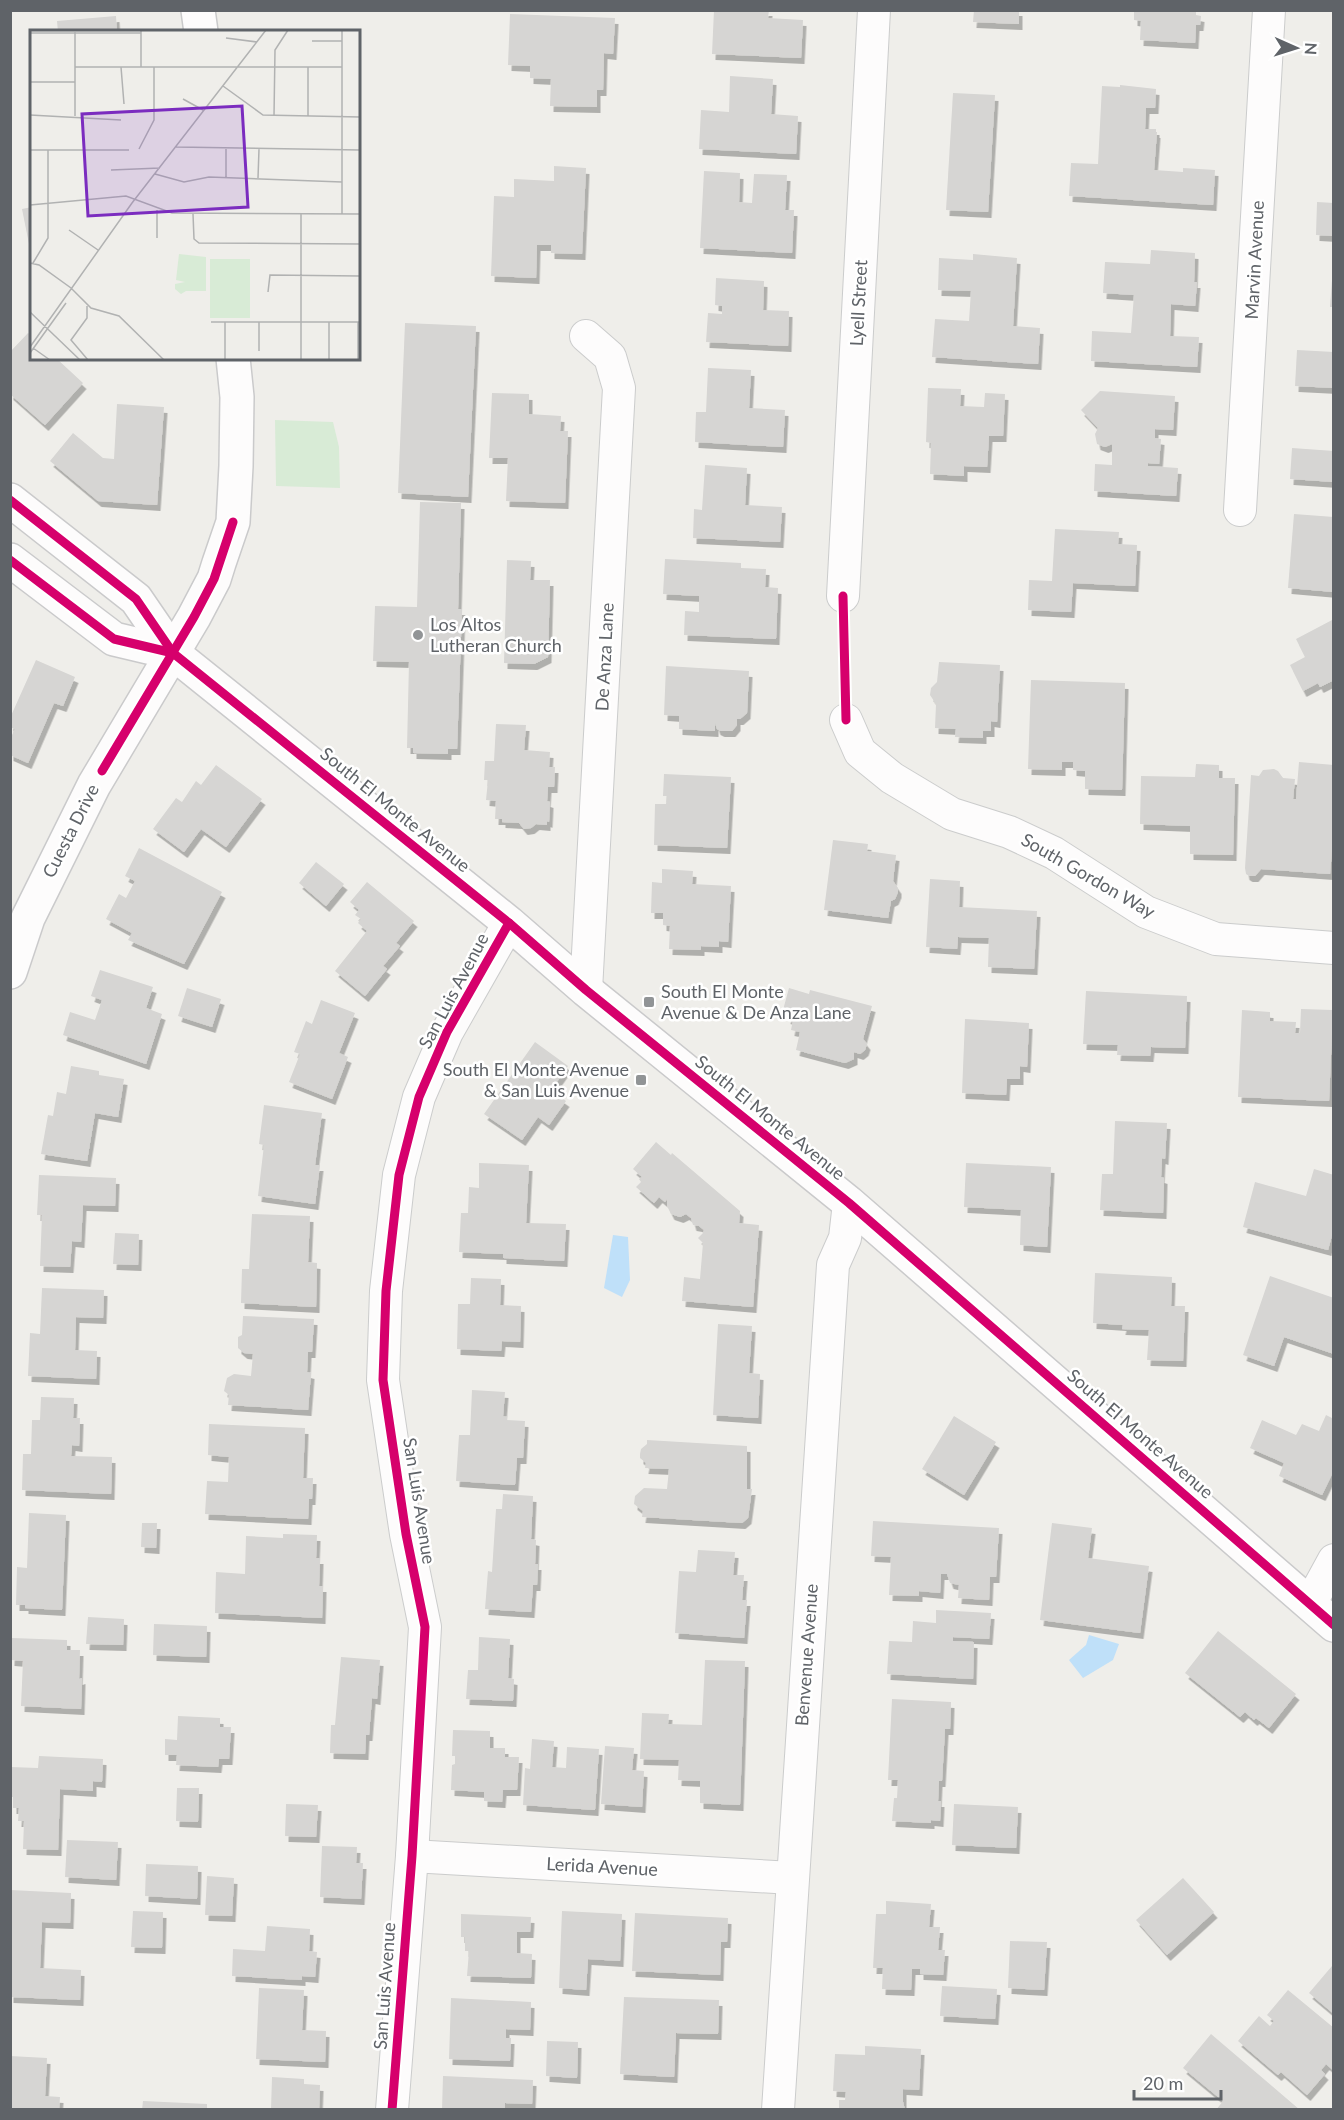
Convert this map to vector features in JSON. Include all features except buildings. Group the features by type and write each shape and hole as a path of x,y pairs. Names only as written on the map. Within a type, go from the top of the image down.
{"main road":[{"path":"198,10 201,30"},
{"name":"Cuesta Drive","path":"10,972 19,918 214,579 233,522 237,398 233,360"},
{"name":"South El Monte Avenue","path":"10,500 136,598 173,653 510,923 586,990 849,1203 1322,1614"},
{"name":"South El Monte Avenue","path":"10,560 114,639 173,653"}],"street":[{"name":"Lyell Street","path":"843,596 874,10"},
{"name":"Marvin Avenue","path":"1240,510 1269,10"},
{"name":"De Anza Lane","path":"586,336 610,357 619,388 586,990"},
{"name":"South Gordon Way","path":"846,720 860,752 892,778 952,814 1009,832 1054,853 1146,912 1216,939 1334,948"},
{"name":"San Luis Avenue","path":"393,2109 412,1856 424,1627 406,1534 383,1380 386,1291 399,1175 419,1097 447,1032 510,923"},
{"name":"Benvenue Avenue","path":"778,2109 833,1265 845,1238 849,1203"},
{"path":"1322,1614 1334,1560"},
{"name":"Lerida Avenue","path":"412,1856 792,1878"}],"green space":[{"path":"275,420 333,422 339,447 340,488 276,486"}],"water":[{"path":"613,1235 628,1237 630,1280 622,1297 604,1288"},
{"path":"1089,1635 1119,1644 1113,1660 1083,1678 1069,1660 1086,1645"}],"cycle path":[{"path":"10,500 136,599 173,653 509,923 586,990 849,1203 1334,1625"},
{"path":"102,771 194,617 214,579 233,522"},
{"path":"10,560 114,639 173,653"},
{"path":"843,596 846,720"},
{"path":"392,2110 412,1856 425,1627 406,1534 383,1380 386,1291 399,1175 419,1097 447,1032 509,923"}],"place":[{"name":"Los Altos Lutheran Church","path":"418,635"},
{"name":"South El Monte Avenue & De Anza Lane","path":"649,1002"},
{"name":"South El Monte Avenue & San Luis Avenue","path":"641,1080"}]}
